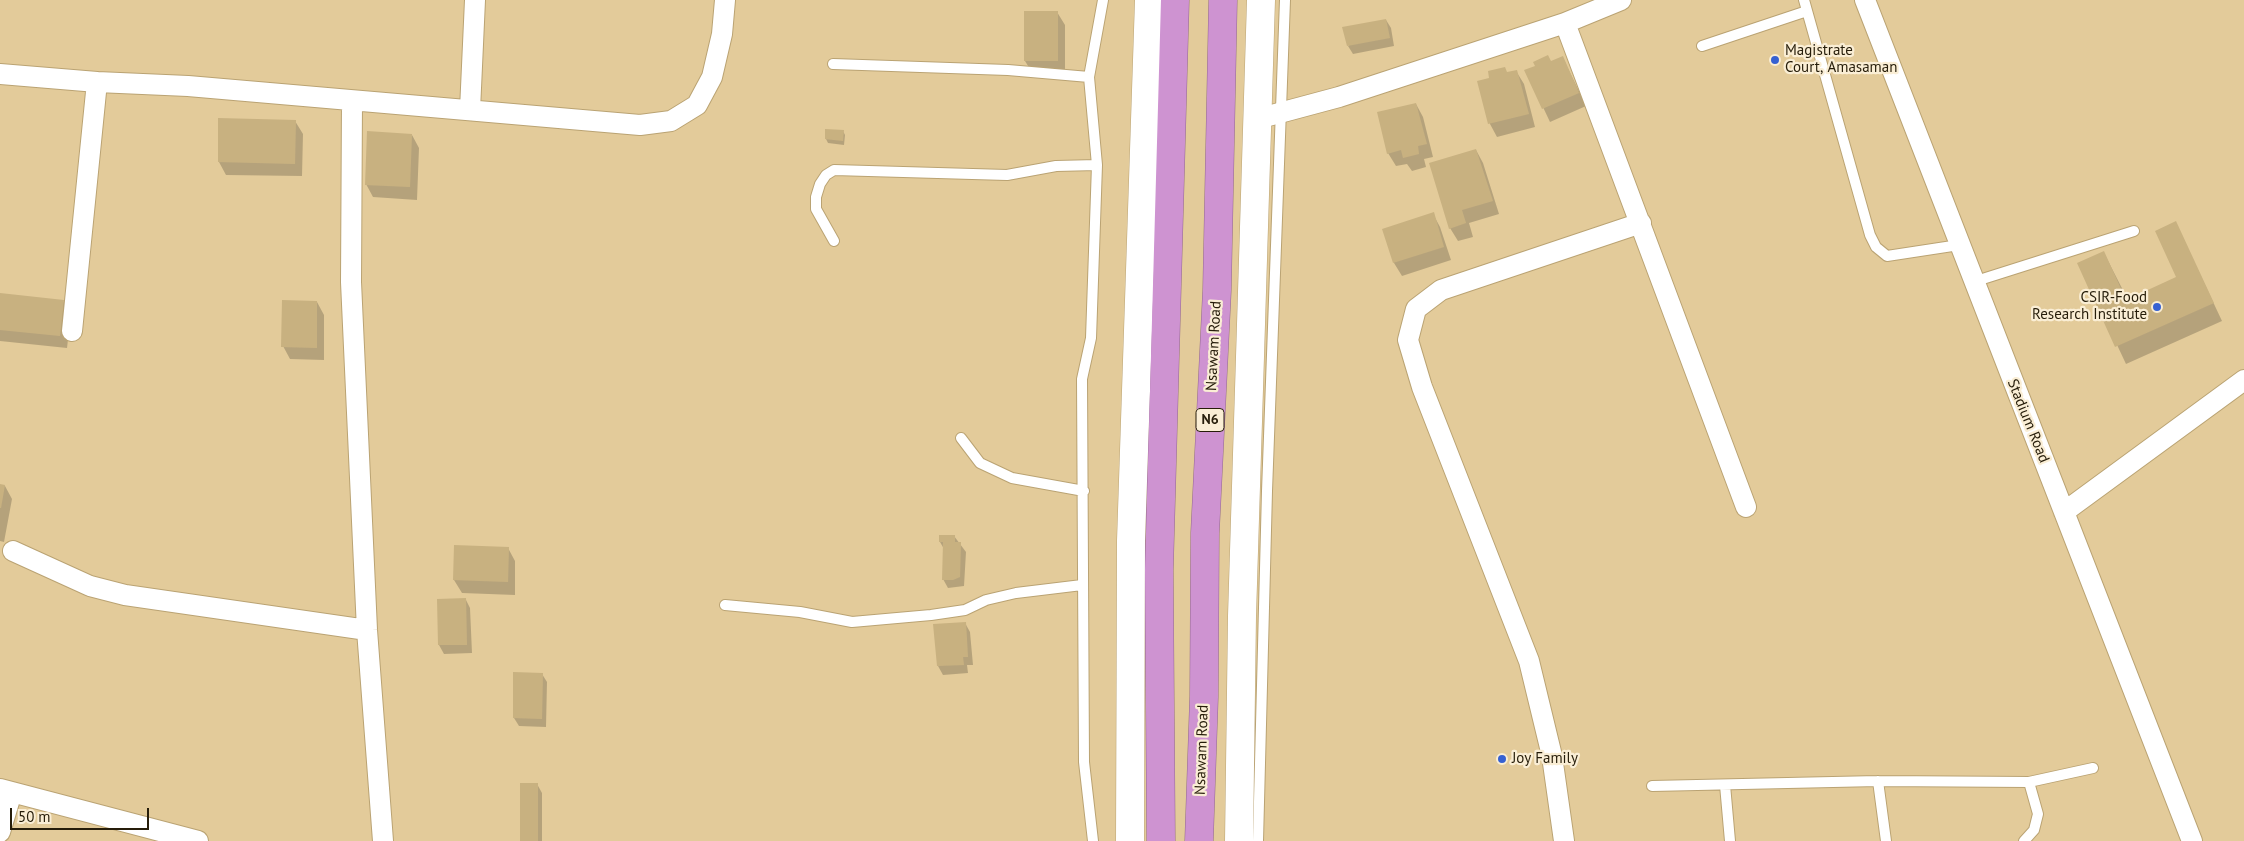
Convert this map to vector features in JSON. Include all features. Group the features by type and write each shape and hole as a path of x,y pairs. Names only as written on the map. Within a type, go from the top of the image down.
{"highway":[{"path":"1161,841 1159,570 1175,0"},
{"name":"Nsawam Road","path":"1199,841 1204,697 1205,533 1217,290 1223,0"}],"main road":[{"path":"1130,841 1130,541 1149,0"},
{"path":"1238,841 1242,606 1269,116 1261,0"}],"street":[{"path":"470,110 475,0"},
{"path":"0,74 97,82 188,86 640,126 671,121 697,105 712,78 722,34 725,0"},
{"path":"1269,116 1339,97 1565,23 1621,0"},
{"name":"Stadium Road","path":"1865,0 1973,282 2192,841"},
{"path":"1565,23 1746,507"},
{"path":"72,331 97,82"},
{"path":"352,101 351,282 368,630 383,841"},
{"path":"1564,841 1552,756 1529,661 1422,387 1408,340 1416,309 1441,290 1641,223"},
{"path":"2064,512 2244,380"},
{"path":"13,551 90,586 125,595 368,630"},
{"path":"0,832 6,790 198,841"}],"lane":[{"path":"1093,841 1084,762 1082,379 1091,338 1097,165 1089,77 1103,0"},
{"path":"1258,841 1266,491 1269,116 1285,0"},
{"path":"1804,0 1870,235 1876,247 1887,256 1959,245"},
{"path":"1702,46 1807,11"},
{"path":"833,64 1008,70 1089,77"},
{"path":"834,240 816,209 816,197 820,184 826,175 834,170 1008,175 1056,166 1097,165"},
{"path":"1973,282 2134,231"},
{"path":"961,438 980,463 1012,478 1084,491"},
{"path":"724,605 800,612 852,622 931,616 965,610 986,600 1009,594 1082,585"},
{"path":"1652,786 1878,781 2029,782 2094,768"},
{"path":"1878,781 1886,841"},
{"path":"2024,841 2034,830 2038,814 2029,782"},
{"path":"1726,785 1730,841"}],"building":[{"path":"1024,11 1058,11 1058,61 1024,61"},
{"path":"1386,19 1390,38 1347,46 1342,27"},
{"path":"1548,55 1551,61 1563,56 1579,93 1542,109 1524,70 1535,66 1533,62"},
{"path":"1505,67 1507,72 1517,70 1529,114 1488,124 1477,81 1489,78 1488,71"},
{"path":"1416,103 1427,144 1418,146 1419,154 1403,158 1401,150 1387,154 1377,112"},
{"path":"218,118 296,120 295,164 218,162"},
{"path":"825,129 844,130 843,141 825,139"},
{"path":"367,131 412,134 410,187 365,185"},
{"path":"1476,149 1493,201 1462,210 1466,223 1449,229 1429,163"},
{"path":"1434,212 1444,247 1393,263 1382,229"},
{"path":"2176,221 2214,303 2115,347 2077,263 2104,251 2126,300 2176,277 2155,231"},
{"path":"0,293 64,300 60,336 0,330"},
{"path":"282,300 317,301 317,348 281,347"},
{"path":"0,484 5,485 1,508 0,508"},
{"path":"939,535 955,535 955,542 961,542 960,577 953,580 942,580 943,542 939,542"},
{"path":"454,545 509,547 508,582 453,580"},
{"path":"466,598 467,645 438,645 437,599"},
{"path":"966,622 968,657 963,657 964,665 937,666 933,624"},
{"path":"513,672 543,673 542,719 513,718"},
{"path":"520,783 538,783 538,841 520,841"}],"place":[{"name":"Magistrate Court, Amasaman","path":"1775,60"},
{"name":"CSIR-Food Research Institute","path":"2157,307"},
{"name":"Joy Family","path":"1502,759"}]}
